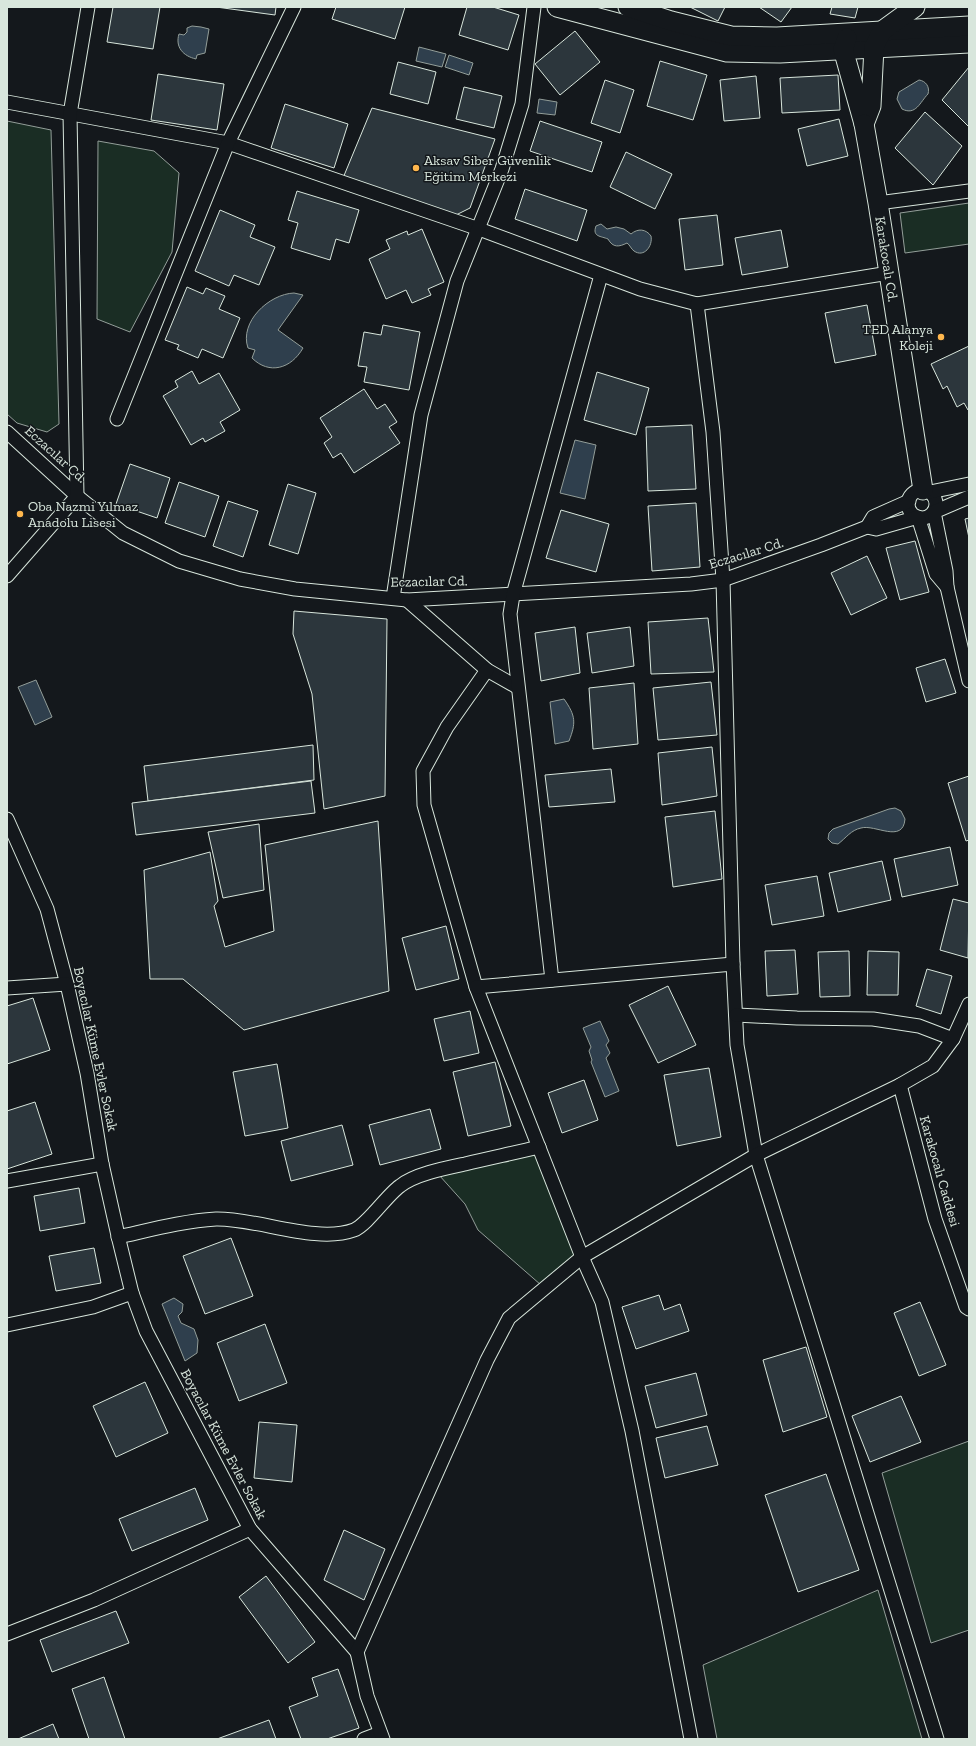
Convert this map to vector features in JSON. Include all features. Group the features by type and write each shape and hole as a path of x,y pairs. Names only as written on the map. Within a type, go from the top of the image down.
{"street":[{"path":"7,576 77,496 70,114 88,7"},
{"path":"117,419 228,143 294,7"},
{"path":"393,598 421,415 457,281 502,169 522,104 534,7"},
{"path":"557,7 727,52 780,52 846,41 878,39 969,26"},
{"path":"628,7 671,21 731,36 846,41"},
{"path":"864,124 871,106 878,39 916,7"},
{"path":"878,39 969,43"},
{"name":"Karakocalı Cd.","path":"846,41 864,124 878,204 920,495"},
{"path":"7,102 228,143 479,229 640,289 697,304 889,273"},
{"path":"878,204 969,191"},
{"path":"552,980 517,687 510,614 513,594 600,275"},
{"path":"697,304 713,432 723,580 733,964 737,1045 756,1155 937,1739"},
{"name":"Eczacılar Cd.","path":"7,432 77,496 123,533 179,561 240,579 295,589 407,600 691,584 723,580 867,527"},
{"path":"969,484 920,495 873,517 867,527 876,529 918,517 927,517 934,512 969,496"},
{"path":"920,495 933,495 936,503 934,512 946,571 947,587 968,678"},
{"path":"920,495 910,509 918,517 936,574 947,587"},
{"path":"407,600 487,670 517,687"},
{"path":"487,670 447,727 423,771 424,805 476,987 582,1256 602,1302 632,1431 691,1739"},
{"name":"Boyacılar Küme Evler Sokak","path":"7,820 47,910 67,984 87,1073 102,1164 118,1237 132,1293 146,1331 250,1529 357,1652"},
{"path":"476,987 733,964"},
{"path":"7,988 67,984"},
{"path":"364,1739 382,1736 367,1696 357,1652 487,1360 508,1318 582,1256 756,1155 900,1085 933,1066 953,1038 969,1004"},
{"path":"736,1015 796,1018 873,1019 919,1026 953,1038"},
{"name":"Karakocalı Caddesi","path":"900,1085 935,1219 966,1306 969,1309"},
{"path":"118,1237 176,1225 215,1220 241,1220 310,1233 333,1233 355,1230 400,1186 420,1176 437,1170 539,1147"},
{"path":"7,1181 102,1164"},
{"path":"7,1325 93,1307 132,1293"},
{"path":"7,1634 94,1600 250,1529"}],"green space":[{"path":"7,121 51,130 59,424 47,432 17,423 7,414"},
{"path":"98,141 154,151 179,173 172,252 130,332 97,319"},
{"path":"969,203 969,244 905,253 900,213"},
{"path":"537,1152 577,1255 541,1285 478,1230 465,1204 439,1175"},
{"path":"969,1441 969,1630 931,1643 882,1473"},
{"path":"878,1590 922,1739 717,1739 703,1665"}],"water":[{"path":"192,26 209,29 205,53 197,55 196,59 187,56 181,50 178,43 179,34 184,35 187,32 187,28"},
{"path":"419,47 446,54 442,67 416,61"},
{"path":"449,55 473,63 469,75 445,67"},
{"path":"919,80 927,85 928,94 917,107 911,111 902,109 897,99 899,92"},
{"path":"539,99 557,102 555,115 537,113"},
{"path":"601,224 607,229 616,227 624,229 631,234 642,230 651,236 651,244 647,250 641,253 634,251 627,243 616,246 608,239 596,234 596,226"},
{"path":"294,293 303,295 278,330 303,348 292,361 286,365 272,368 265,367 252,358 255,350 248,348 246,338 248,329 252,319 266,304 275,298"},
{"path":"575,440 596,445 585,499 560,493"},
{"path":"36,680 52,717 35,725 18,687"},
{"path":"564,699 573,715 573,729 569,741 555,744 550,702"},
{"path":"895,808 901,811 905,819 903,826 899,830 894,832 867,827 851,832 838,844 832,843 828,839 829,833 833,829"},
{"path":"600,1021 609,1041 606,1045 610,1053 606,1058 619,1091 605,1097 591,1062 592,1060 589,1051 591,1047 583,1028"},
{"path":"174,1298 183,1304 182,1312 178,1316 181,1323 194,1329 198,1340 197,1353 185,1361 162,1304"}],"building":[{"path":"113,7 160,7 153,49 107,42"},
{"path":"216,7 276,7 275,15"},
{"path":"336,7 405,7 395,39 332,19"},
{"path":"467,7 493,7 519,15 508,50 459,35"},
{"path":"690,7 725,7 718,21"},
{"path":"759,7 792,7 781,22"},
{"path":"832,7 858,7 855,18 830,14"},
{"path":"575,31 600,62 560,95 535,64"},
{"path":"660,61 707,75 693,120 647,106"},
{"path":"398,62 436,72 428,104 390,94"},
{"path":"969,67 969,127 942,100"},
{"path":"158,74 224,84 217,130 151,120"},
{"path":"838,75 840,110 782,113 780,78"},
{"path":"756,76 760,118 724,121 720,80"},
{"path":"605,80 634,90 620,133 591,123"},
{"path":"464,87 502,96 494,128 456,119"},
{"path":"285,104 348,124 334,168 271,148"},
{"name":"Aksav Siber Güvenlik Eğitim Merkezi","path":"372,108 495,139 470,208 454,216 343,178"},
{"path":"925,112 962,146 933,185 895,148"},
{"path":"839,119 848,156 807,166 798,129"},
{"path":"540,121 602,142 592,172 530,151"},
{"path":"626,152 672,174 655,209 610,187"},
{"path":"525,189 587,210 577,241 515,219"},
{"path":"297,191 359,210 349,243 336,239 330,260 291,248 298,223 288,220"},
{"path":"220,210 255,225 250,237 275,247 259,285 234,275 229,286 195,271"},
{"path":"717,215 723,265 685,270 679,219"},
{"path":"422,229 444,282 428,289 431,295 412,303 406,290 386,299 369,259 390,249 386,240 407,231 408,235"},
{"path":"781,230 788,267 742,275 735,238"},
{"path":"187,287 203,294 206,288 225,296 219,309 240,318 223,358 202,349 198,358 177,349 179,345 165,340"},
{"path":"867,305 876,355 835,363 825,313"},
{"path":"383,325 420,332 409,390 364,382 367,367 358,366 364,332 381,335"},
{"path":"969,346 968,410 964,403 957,407 947,386 943,389 931,364"},
{"path":"192,371 199,384 219,373 240,410 220,422 225,431 205,442 203,438 191,445 163,396 178,387 175,381"},
{"path":"597,372 649,388 636,435 584,420"},
{"path":"364,389 377,409 385,404 397,422 389,427 400,443 354,473 341,453 333,458 324,443 332,437 320,418"},
{"path":"692,425 696,489 648,491 646,427"},
{"path":"130,464 170,478 157,518 116,504"},
{"path":"179,482 219,496 205,537 165,523"},
{"path":"288,484 316,493 298,554 269,545"},
{"path":"228,501 258,511 243,557 213,546"},
{"path":"696,503 700,567 652,571 648,506"},
{"path":"561,510 609,524 596,572 546,558"},
{"path":"969,518 969,538 965,519"},
{"path":"915,541 929,592 900,600 886,548"},
{"path":"867,556 887,598 851,615 831,573"},
{"path":"294,611 387,619 385,796 324,809 312,694 293,634"},
{"path":"708,618 714,672 651,674 648,622"},
{"path":"575,627 580,673 541,681 535,633"},
{"path":"630,627 634,666 592,673 587,633"},
{"path":"945,659 956,693 926,702 916,668"},
{"path":"711,682 717,735 658,740 653,688"},
{"path":"634,683 638,744 593,749 589,688"},
{"path":"313,745 314,780 148,801 144,766"},
{"path":"712,747 717,796 662,805 658,753"},
{"path":"611,769 615,802 549,807 545,775"},
{"path":"969,776 969,840 966,841 948,783"},
{"path":"311,781 315,813 136,835 132,803"},
{"path":"715,811 722,879 673,887 665,817"},
{"path":"378,821 389,991 244,1030 183,979 150,979 144,870 210,852 218,901 214,906 225,947 274,931 265,845"},
{"path":"259,824 264,890 223,898 208,832"},
{"path":"950,847 958,885 902,897 894,859"},
{"path":"882,861 891,900 838,912 829,873"},
{"path":"817,876 824,916 772,925 765,885"},
{"path":"953,899 969,903 968,958 940,950"},
{"path":"446,926 459,979 416,990 402,938"},
{"path":"795,950 798,994 767,996 765,951"},
{"path":"849,951 850,996 820,997 818,952"},
{"path":"868,951 899,952 898,995 867,995"},
{"path":"927,969 952,976 941,1014 916,1006"},
{"path":"668,986 696,1045 658,1063 629,1005"},
{"path":"33,998 50,1050 7,1064 7,1006"},
{"path":"470,1011 479,1053 444,1061 434,1019"},
{"path":"495,1062 511,1126 468,1136 453,1072"},
{"path":"277,1064 288,1128 245,1136 233,1072"},
{"path":"709,1068 721,1137 677,1146 664,1075"},
{"path":"584,1080 598,1120 562,1133 548,1093"},
{"path":"35,1102 52,1154 7,1169 7,1111"},
{"path":"430,1109 441,1149 380,1165 369,1125"},
{"path":"342,1125 353,1165 291,1181 281,1141"},
{"path":"79,1188 85,1223 40,1231 34,1196"},
{"path":"231,1238 253,1296 205,1314 183,1256"},
{"path":"94,1248 101,1283 56,1291 49,1256"},
{"path":"659,1295 664,1310 680,1304 689,1331 636,1349 622,1307"},
{"path":"920,1302 946,1365 919,1376 894,1313"},
{"path":"265,1324 287,1383 239,1401 217,1343"},
{"path":"806,1347 827,1417 783,1432 763,1360"},
{"path":"696,1373 707,1415 656,1428 645,1386"},
{"path":"145,1382 168,1433 116,1457 93,1406"},
{"path":"901,1396 921,1442 870,1462 852,1416"},
{"path":"259,1422 297,1425 292,1482 254,1478"},
{"path":"707,1426 718,1465 665,1478 656,1438"},
{"path":"826,1474 859,1570 798,1592 765,1495"},
{"path":"195,1488 208,1520 132,1551 119,1519"},
{"path":"344,1530 385,1549 364,1600 324,1580"},
{"path":"266,1576 315,1642 288,1663 239,1597"},
{"path":"116,1611 129,1643 52,1672 40,1640"},
{"path":"338,1669 359,1728 327,1739 301,1739 289,1707 318,1696 312,1678"},
{"path":"104,1677 125,1739 89,1739 72,1689"},
{"path":"269,1720 276,1739 217,1739"},
{"path":"53,1724 59,1739 18,1739"}],"place":[{"name":"Aksav Siber Güvenlik Eğitim Merkezi","path":"416,168"},
{"name":"TED Alanya Koleji","path":"941,337"},
{"name":"Oba Nazmi Yılmaz Anadolu Lisesi","path":"20,514"}]}
